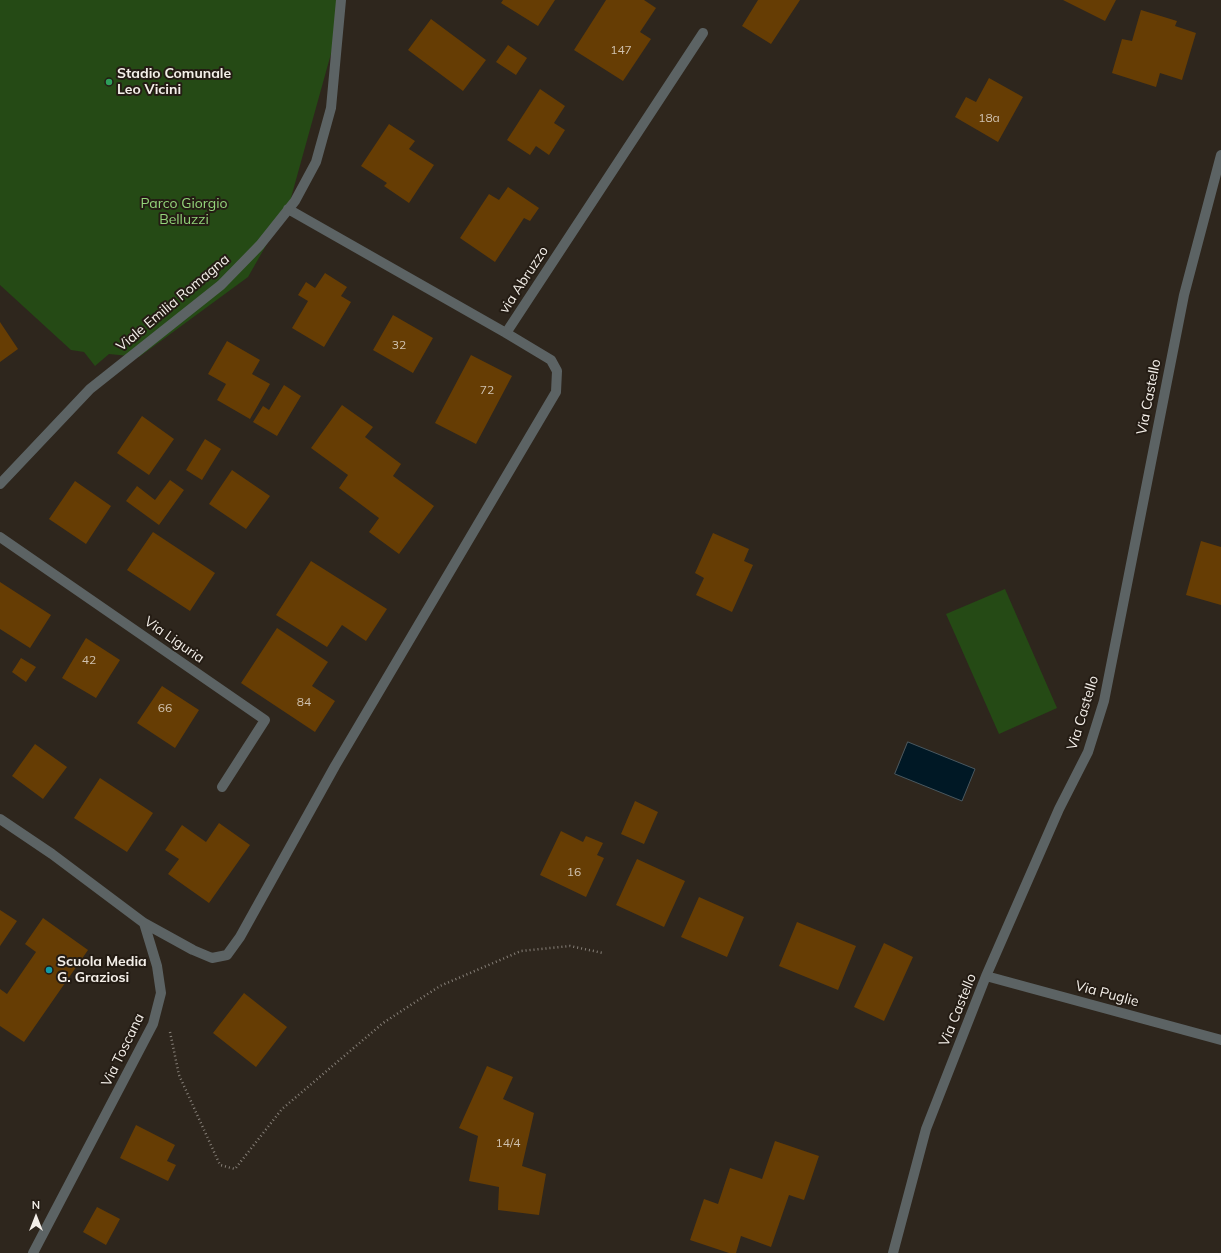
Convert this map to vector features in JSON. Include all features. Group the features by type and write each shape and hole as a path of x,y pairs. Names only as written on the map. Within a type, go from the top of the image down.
{"street":[{"name":"Viale Emilia Romagna","path":"0,484 90,389 221,285 260,245 295,201 316,162 331,108 341,0"},
{"name":"via Abruzzo","path":"288,209 506,333 703,33"},
{"name":"Via Castello","path":"893,1253 926,1129 986,976 1059,809 1088,752 1104,701 1184,295 1221,155"},
{"path":"0,820 52,854 144,923 193,950 212,958 227,955 240,937 335,766 556,392 557,371 551,360 506,333"},
{"name":"Via Liguria","path":"0,537 266,720 222,788"},
{"name":"Via Toscana","path":"33,1253 153,1024 161,993 157,966 144,923"},
{"name":"Via Puglie","path":"986,976 1221,1040"}],"path":[{"path":"169,1030 180,1075 220,1165 235,1169 282,1109 383,1023 440,986 521,951 570,946 603,952"}],"green space":[{"name":"Parco Giorgio Belluzzi","path":"0,0 342,0 337,32 289,205 248,277 139,357 109,354 95,366 84,352 71,350 0,285"},
{"path":"1005,589 1057,708 999,734 946,614"}],"water":[{"path":"908,742 975,769 962,801 895,774"}],"building":[{"path":"503,0 555,0 538,26 501,3"},
{"path":"606,0 644,0 656,8 640,32 651,39 623,81 574,50"},
{"path":"758,0 800,0 771,44 742,26"},
{"path":"1063,0 1116,0 1105,21"},
{"path":"1141,10 1177,21 1175,26 1196,33 1182,80 1160,73 1156,87 1112,73 1122,39 1132,41"},
{"path":"431,19 486,60 463,91 408,50"},
{"path":"508,45 527,58 516,75 496,62"},
{"path":"989,78 1023,97 998,142 955,117 966,97 976,102"},
{"path":"540,89 565,106 554,123 565,130 549,155 536,146 530,155 507,140"},
{"path":"389,124 415,141 409,149 434,165 409,203 384,186 387,183 361,166"},
{"path":"508,187 539,208 530,221 524,218 495,262 460,238 489,194 499,200"},
{"path":"325,273 347,287 341,296 351,302 324,347 292,328 308,301 298,295 306,282 315,288"},
{"path":"393,315 433,338 413,373 373,350"},
{"path":"0,322 18,349 0,362"},
{"path":"227,341 260,360 252,374 270,384 250,419 217,400 226,384 208,374"},
{"path":"471,355 512,376 476,444 435,423"},
{"path":"284,385 301,396 277,436 253,422 263,406 269,410"},
{"path":"342,405 373,427 365,437 401,464 393,476 434,506 399,554 369,532 379,518 339,488 348,475 311,448"},
{"path":"142,416 174,439 149,475 117,453"},
{"path":"205,439 221,449 202,480 186,470"},
{"path":"232,470 270,496 246,529 209,504"},
{"path":"170,480 184,490 159,525 126,501 137,486 155,500"},
{"path":"75,481 111,506 86,544 49,519"},
{"path":"153,532 215,573 190,611 127,570"},
{"path":"713,533 749,549 744,561 753,565 732,612 696,595 704,578 695,573"},
{"path":"1201,541 1221,547 1221,605 1186,595"},
{"path":"311,561 387,609 366,641 342,625 327,647 276,615"},
{"path":"0,582 51,615 30,648 0,629"},
{"path":"277,628 328,662 312,686 335,701 315,732 241,683"},
{"path":"86,638 120,660 96,698 62,678"},
{"path":"21,658 36,667 26,682 12,672"},
{"path":"162,686 199,710 175,748 137,723"},
{"path":"35,744 67,767 43,799 12,776"},
{"path":"100,778 153,813 127,852 74,818"},
{"path":"635,801 658,812 644,844 621,834"},
{"path":"219,823 250,845 209,903 168,874 179,859 165,850 182,825 206,842"},
{"path":"561,831 583,842 586,836 603,843 597,855 604,858 586,897 540,875"},
{"path":"637,859 685,881 664,927 616,905"},
{"path":"699,897 744,917 727,957 681,937"},
{"path":"0,910 17,921 0,946"},
{"name":"Scuola Media G. Graziosi","path":"43,918 88,950 24,1042 0,1026 0,989 7,994 36,952 25,944"},
{"path":"797,922 856,946 838,990 779,966"},
{"path":"884,943 913,957 884,1021 854,1007"},
{"path":"244,993 287,1027 256,1067 213,1033"},
{"path":"487,1066 513,1077 503,1099 534,1113 522,1166 546,1174 539,1215 498,1210 499,1187 469,1181 478,1136 459,1128"},
{"path":"136,1125 175,1145 167,1161 176,1165 168,1181 120,1158"},
{"path":"775,1141 819,1156 804,1200 789,1195 771,1247 741,1236 736,1253 729,1253 690,1240 704,1199 718,1204 730,1168 762,1179"},
{"path":"97,1207 120,1219 106,1245 83,1232"}],"place":[{"name":"Stadio Comunale Leo Vicini","path":"109,82"},
{"name":"Scuola Media G. Graziosi","path":"49,970"}]}
